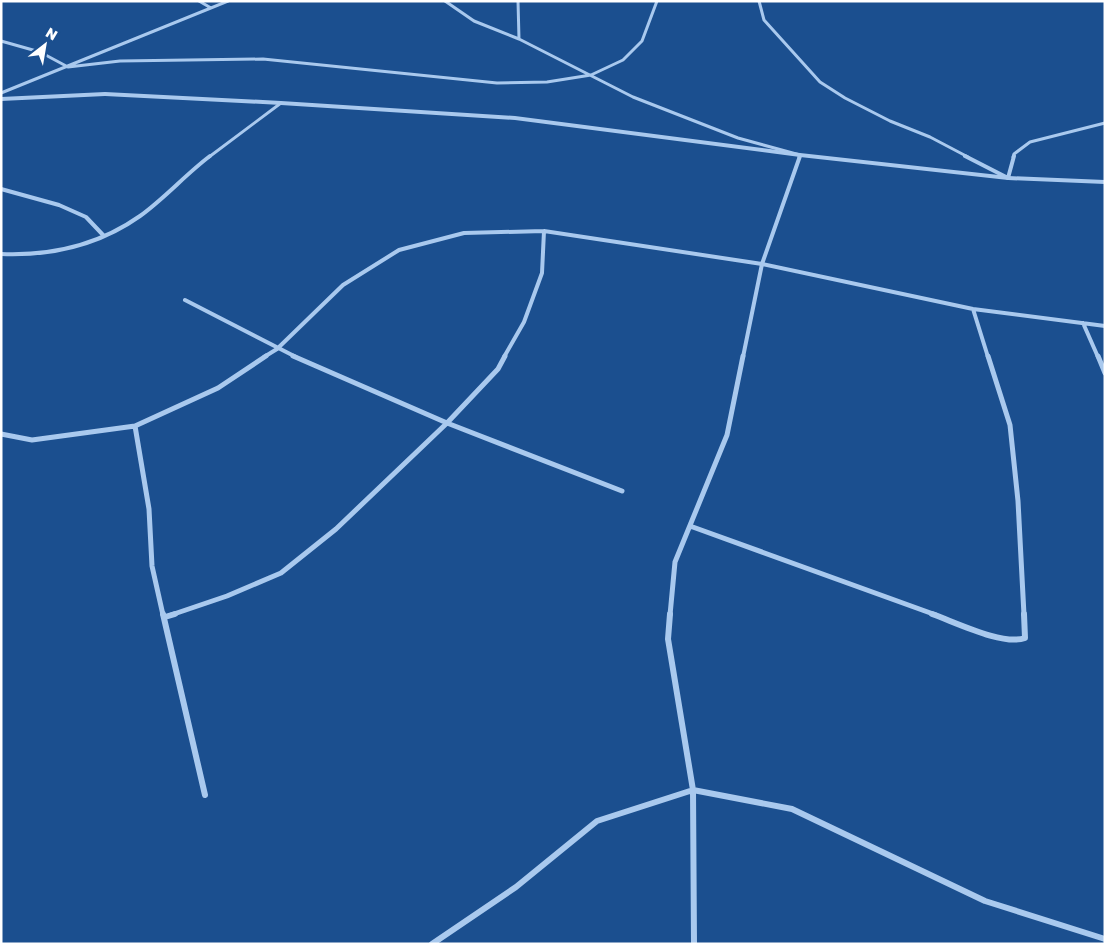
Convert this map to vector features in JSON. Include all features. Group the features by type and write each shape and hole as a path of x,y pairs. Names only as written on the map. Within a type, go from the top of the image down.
{"street":[{"path":"199,1 210,8"},
{"path":"1,93 228,1"},
{"path":"445,1 474,20 520,39 633,97 738,138 800,155"},
{"path":"518,1 520,39"},
{"path":"1,41 40,52 68,67 120,61 263,59 497,83 547,82 591,75 623,60 642,41 657,1"},
{"path":"759,1 764,20 820,82 845,98 890,121 930,137 1008,178"},
{"path":"1,99 105,94 515,118 800,155 1008,178 1105,182"},
{"path":"1,254 25,255 68,249 104,236 140,216 203,161 281,103"},
{"path":"1008,178 1014,154 1030,142 1105,123"},
{"path":"694,944 693,790 668,639 675,562 726,436 762,264 800,155"},
{"path":"1,189 59,205 86,217 104,236"},
{"path":"165,617 227,596 281,573 336,529 447,423 498,369 524,322 542,273 544,231"},
{"path":"1,434 32,440 135,426 218,388 277,349 343,285 399,250 464,232 544,231 762,264 973,309 1105,326"},
{"path":"185,300 277,349 447,423 622,491"},
{"path":"690,526 1000,638 1017,641 1025,638 1018,501 1010,425 973,309"},
{"path":"1083,323 1105,373"},
{"path":"135,426 149,509 152,566 205,795"},
{"path":"432,944 516,887 597,821 693,790 792,809 985,901 1105,940"}]}
